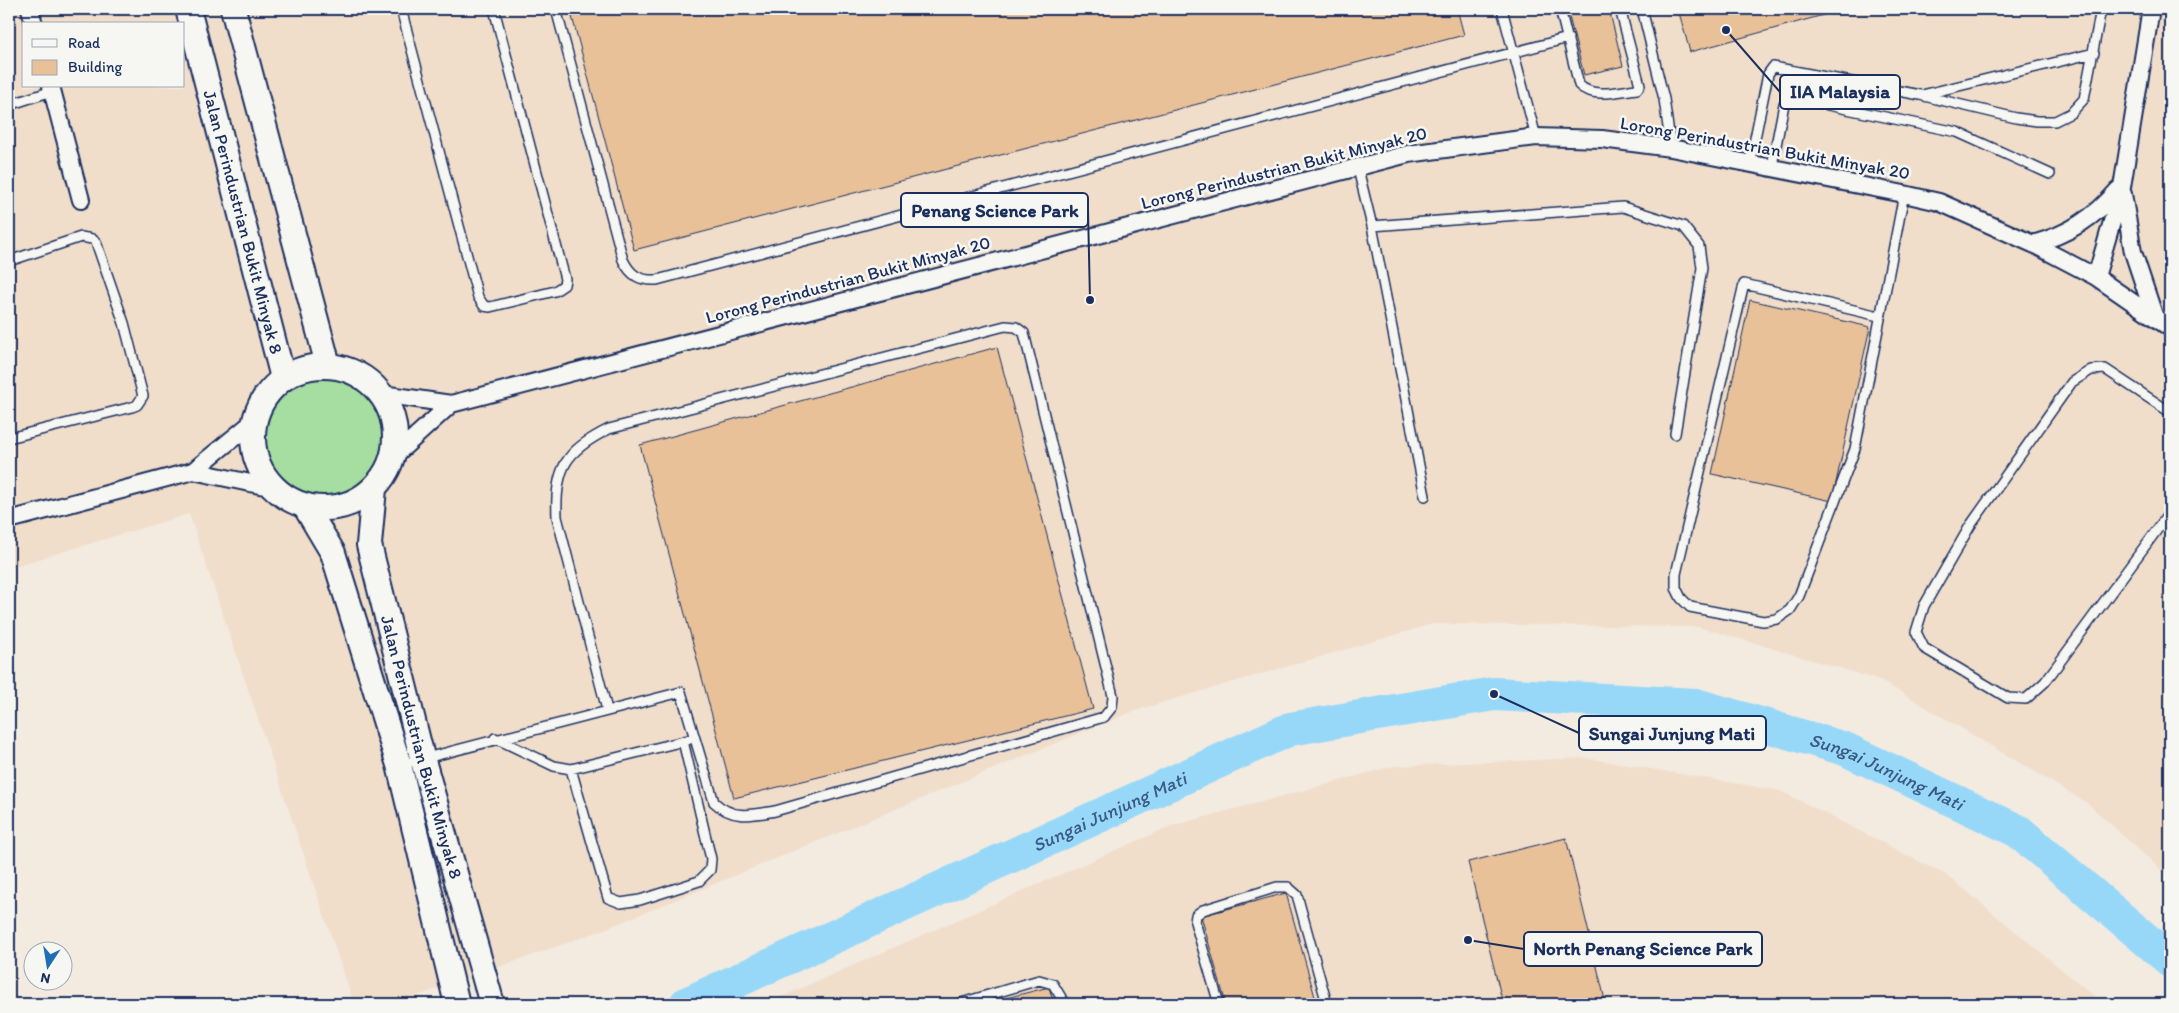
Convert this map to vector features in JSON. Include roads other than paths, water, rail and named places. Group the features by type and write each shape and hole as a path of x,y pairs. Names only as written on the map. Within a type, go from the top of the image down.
{"street":[{"path":"30,9 33,22"},
{"name":"Jalan Perindustrian Bukit Minyak 8","path":"188,9 283,378"},
{"path":"233,9 328,365"},
{"path":"2096,277 2122,187 2151,9"},
{"path":"51,89 81,200"},
{"name":"Lorong Perindustrian Bukit Minyak 20","path":"452,404 1358,169 1408,154 1536,137 1602,139 1671,148 1772,166 1939,202 2033,244 2096,277 2154,315 2170,328"},
{"path":"2033,244 2059,237 2083,224 2104,207 2122,187"},
{"path":"2122,187 2132,252 2154,315"},
{"path":"328,365 348,370 367,379 382,394 393,420 396,435 393,457 386,474 374,488 359,499 342,506 324,508 306,506 288,499 274,488 260,468 253,445 254,421 260,404 270,390 283,378 312,366 328,365"},
{"path":"382,394 452,404"},
{"path":"393,457 452,404"},
{"path":"9,520 193,471 254,421"},
{"path":"193,471 274,488"},
{"name":"Jalan Perindustrian Bukit Minyak 8","path":"374,488 370,545 422,757 492,1004"},
{"name":"Jalan Perindustrian Bukit Minyak 8","path":"306,506 334,553 399,765 457,1004"}],"lane":[{"path":"401,9 478,297 484,306 490,307 555,291 564,285 566,279 494,9"},
{"path":"556,9 623,260 628,270 636,277 646,280 667,277 1568,38"},
{"path":"1502,9 1536,137"},
{"path":"1560,9 1579,85 1586,92 1637,89 1639,79 1620,9"},
{"path":"1642,9 1664,98 1671,148"},
{"path":"1750,162 1768,74 1773,67 1920,95 2016,118 2037,122 2055,121 2071,113 2084,98 2101,9"},
{"path":"1920,95 2094,53"},
{"path":"9,105 51,89"},
{"path":"1772,166 1784,104 1786,100 1794,98 1956,132 2050,174"},
{"path":"1358,169 1372,226 1425,496"},
{"path":"1879,316 1744,284 1676,574 1676,588 1681,598 1690,607 1762,621 1777,619 1790,610 1799,596 1854,449 1904,194"},
{"path":"1372,226 1623,207 1683,226 1698,246 1702,268 1675,434"},
{"path":"9,261 81,237 92,239 96,242 124,323 143,396 137,405 132,407 9,438"},
{"path":"399,765 495,738 681,692 714,802 723,810 743,816 775,811 1104,717 1112,708 1113,696 1024,333 1016,327 1005,326 609,429 583,441 565,463 556,489 557,517 607,710"},
{"path":"2170,412 2105,369 2091,370 2072,382 1970,526 1924,606 1916,632 1924,648 2008,698 2026,699 2045,682 2170,512"},
{"path":"495,738 554,766 571,769 695,738"},
{"path":"571,769 595,860 608,898 621,903 640,900 699,881 710,870 711,859 683,741"},
{"path":"695,786 708,782"},
{"path":"1219,1004 1195,922 1196,915 1203,910 1277,887 1288,887 1297,895 1327,1004"},
{"path":"958,1004 1039,980 1053,984 1065,1004"}],"waterway":[{"name":"Sungai Junjung Mati","path":"686,1004 1290,729 1494,694 1696,705 1845,749 2018,831 2170,960"}],"place":[{"name":"IIA Malaysia","path":"1726,30"},
{"name":"Penang Science Park","path":"1090,300"},
{"name":"Sungai Junjung Mati","path":"1494,694"},
{"name":"North Penang Science Park","path":"1468,940"}]}
